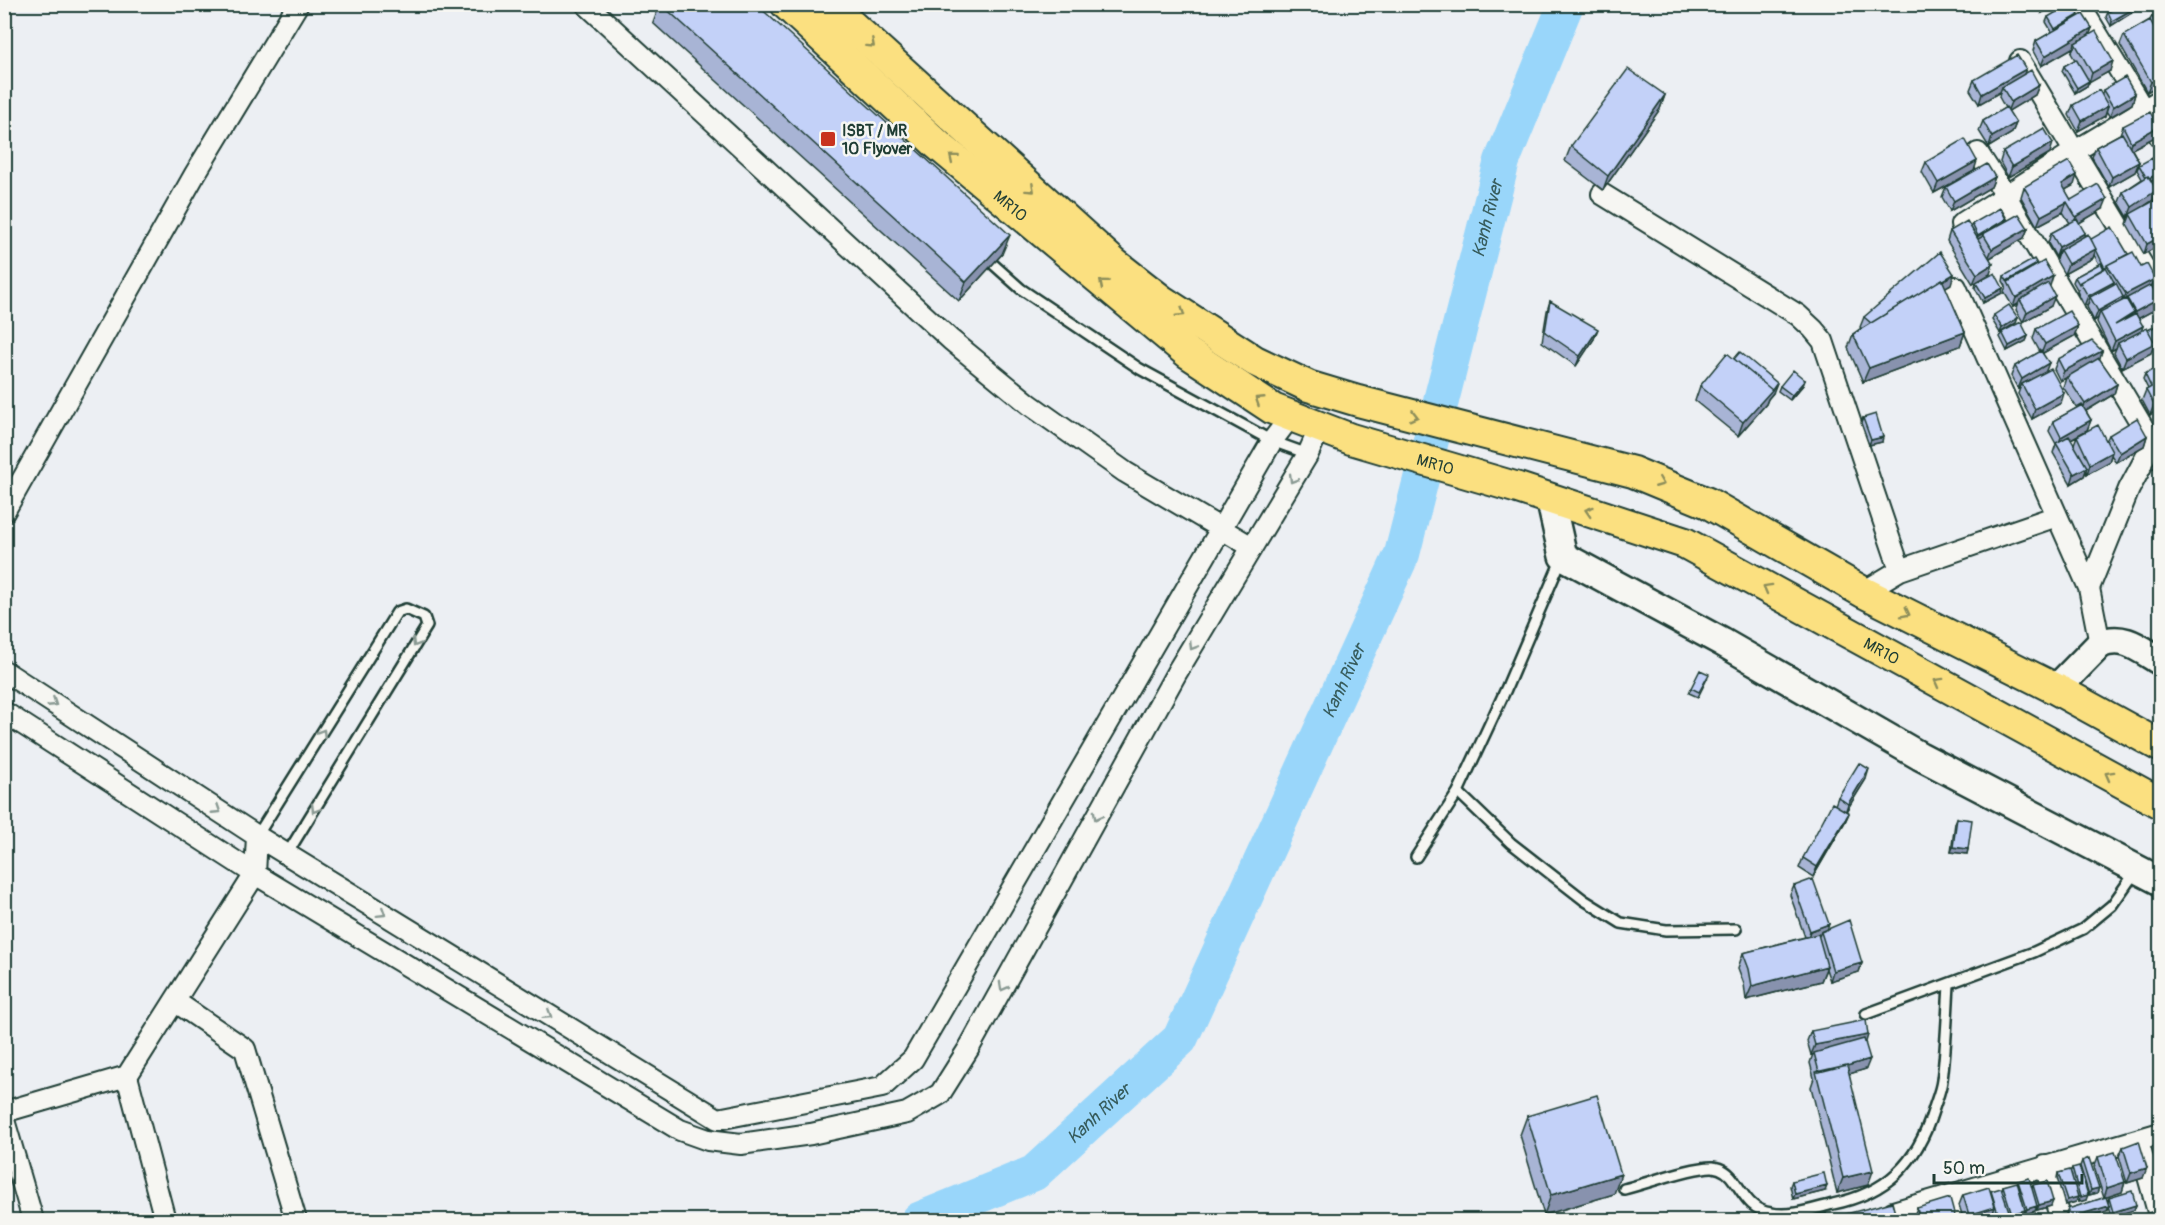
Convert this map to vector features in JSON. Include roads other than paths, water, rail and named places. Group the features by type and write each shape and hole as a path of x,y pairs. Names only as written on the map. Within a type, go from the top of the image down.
{"main road":[{"name":"MR10","path":"786,4 938,145 1188,353 1273,409 1351,439 1518,488 1685,543 2160,803"},
{"name":"MR10","path":"828,4 1115,264 1161,300 1256,361 1308,386 1633,472 1708,503 1863,592 2056,689 2160,746"}],"street":[{"path":"4,512 195,174 298,4"},
{"path":"586,4 951,340 1029,404 1125,472 1252,547"},
{"path":"2079,4 2152,105 2160,137"},
{"path":"2020,61 2160,294"},
{"path":"1961,224 2152,105"},
{"path":"1978,153 2157,441 2129,489 2089,588"},
{"path":"1602,194 1798,315 1823,341 1900,570"},
{"path":"1956,287 2089,588 2100,644"},
{"path":"4,671 257,836 718,1119 882,1087 913,1059 1272,441 1291,416"},
{"path":"4,712 255,874 680,1130 708,1140 741,1144 811,1134 907,1113 940,1094 969,1048 1177,672 1308,454 1320,427"},
{"path":"1550,498 1563,556 1722,642 1920,756 2149,875"},
{"path":"1863,592 1900,570 2057,516"},
{"path":"2056,689 2100,644 2115,639 2123,640 2160,661"},
{"path":"255,874 257,836"},
{"path":"4,1112 127,1076 255,874 287,854"},
{"path":"176,1002 245,1049 296,1221"},
{"path":"127,1076 165,1221"},
{"path":"4,1119 33,1221"},
{"path":"1896,1221 1893,1212 2160,1133"},
{"path":"2138,1139 2160,1219"},
{"path":"2045,1166 2061,1221"},
{"path":"1952,1195 1960,1221"}],"lane":[{"path":"973,246 1021,289 1140,369 1272,441 1308,454"},
{"path":"1416,857 1458,792 1506,689 1563,556"},
{"path":"257,836 397,612 406,609 424,617 427,626 287,854"},
{"path":"1458,792 1511,843 1584,900 1621,923 1666,930 1736,929"},
{"path":"1866,1014 2034,952 2084,929 2149,875"},
{"path":"1624,1190 1713,1167 1724,1171 1734,1180 1745,1198 1757,1209 1788,1214 1852,1200 1882,1186 1905,1167 1926,1133 1942,1083 1949,985"}],"waterway":[{"name":"Kanh River","path":"919,1220 1034,1173 1180,1039 1402,554 1502,161 1566,4"}],"place":[{"name":"ISBT / MR 10 Flyover","path":"828,139"}]}
